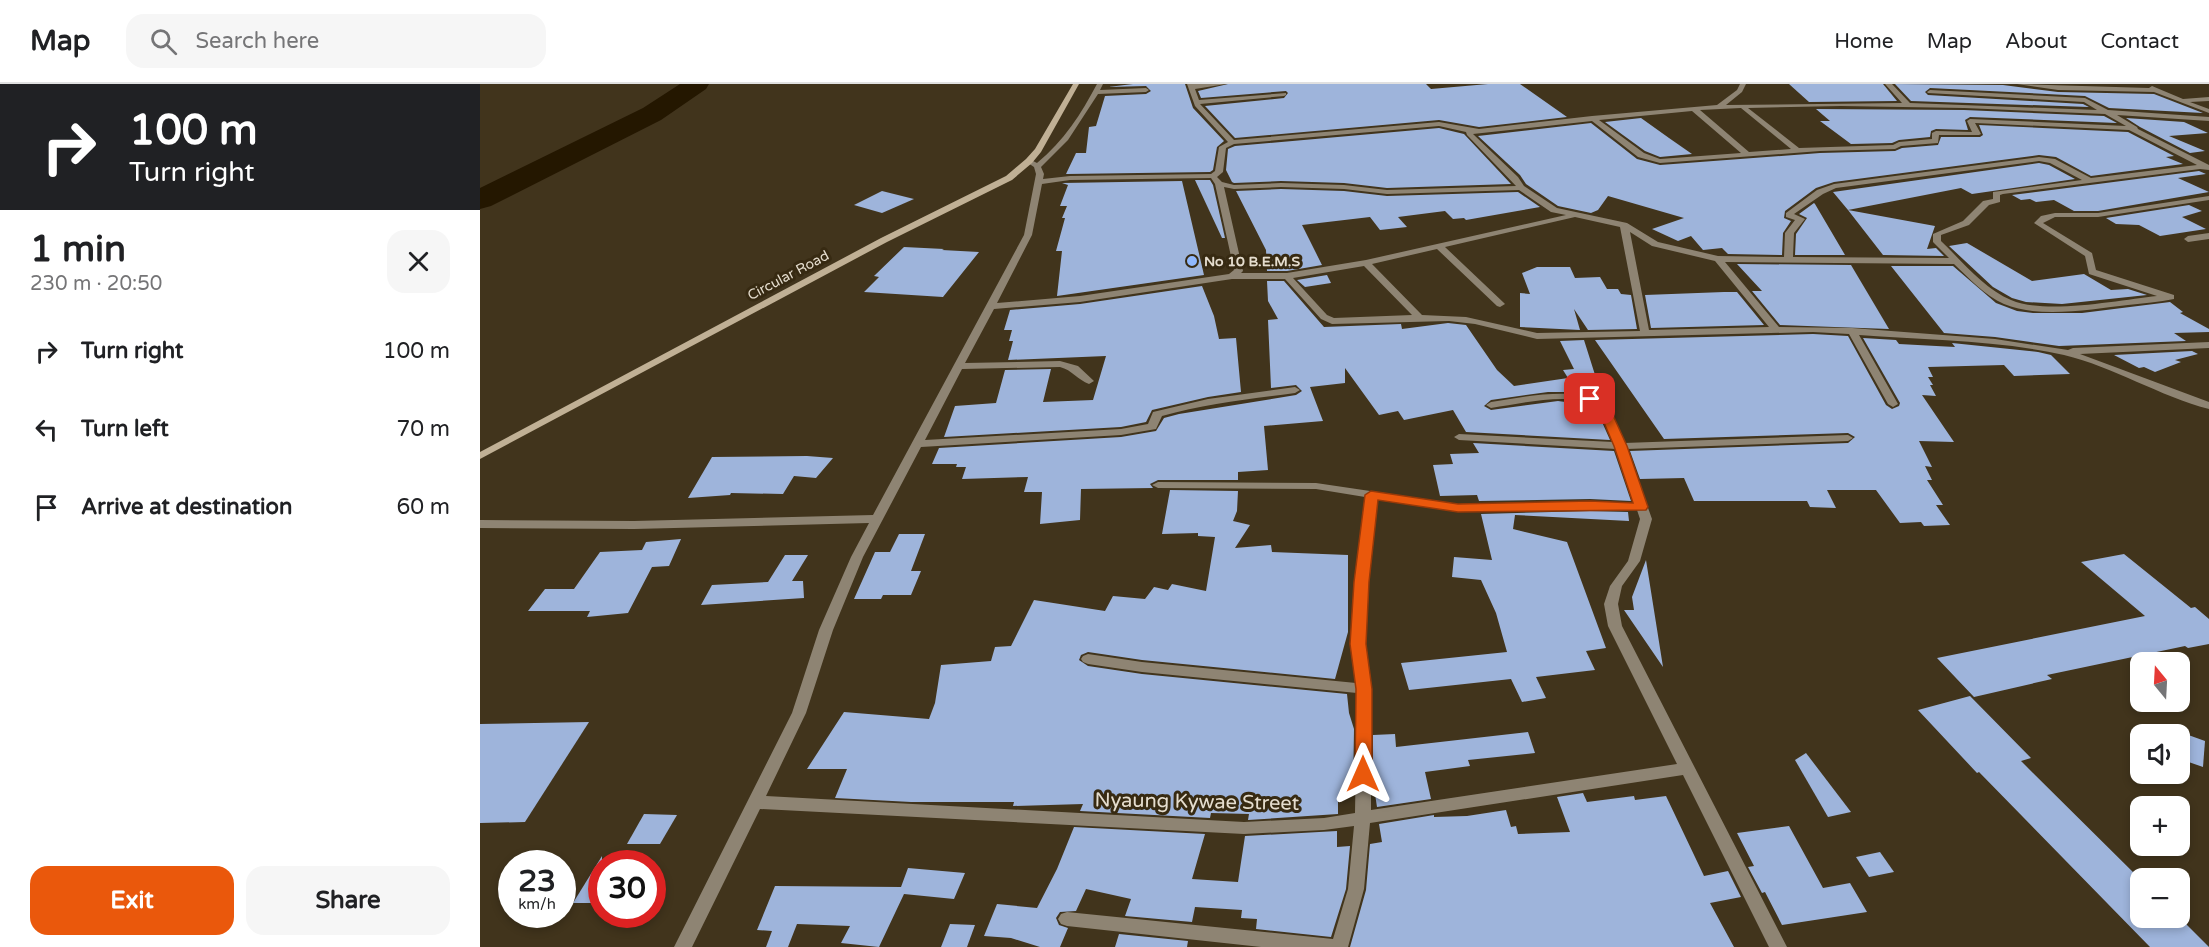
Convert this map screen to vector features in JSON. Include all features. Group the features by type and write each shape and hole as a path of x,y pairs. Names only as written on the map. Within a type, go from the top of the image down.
{"main road":[{"name":"Circular Road","path":"480,456 875,244 994,186 1033,164 1076,84"}],"street":[{"path":"682,947 799,713 826,630 857,557 1028,235 1040,182 1033,164 1053,154 1073,132 1100,84"},
{"path":"1223,84 1191,86 1195,102 1232,142"},
{"path":"1719,107 1740,90 1743,84"},
{"path":"1888,84 1908,105"},
{"path":"2020,84 2058,88 2157,90"},
{"path":"2146,84 2179,101 2209,111"},
{"path":"1929,88 1936,102 1935,105"},
{"path":"1929,88 2079,99 2112,113 2135,128 2132,129"},
{"path":"1096,92 1146,90"},
{"path":"1195,102 1284,94"},
{"path":"2179,101 2209,99"},
{"path":"1232,276 1239,271 1216,180 1222,147 1232,142 1440,124 1454,125 1470,131 1592,117 1719,107 1935,105 2209,119"},
{"path":"1743,107 1798,151"},
{"path":"1694,109 1747,154"},
{"path":"1592,117 1641,154 1653,160 1895,147 1899,144 1935,141 1936,133 1977,134 1970,121 2132,129 2207,168"},
{"path":"1470,131 1469,134 1515,179 1521,189 1548,208 1624,225 1655,244 1718,259 1957,261"},
{"path":"1789,260 1786,238 1788,232 1801,219 1789,215 1790,213 1820,192 1834,186 2045,159 2088,180"},
{"path":"2207,168 2088,180 1996,194 1997,200 1986,203 1966,223 1937,234 1937,242 1999,297 2008,303 2028,308 2171,297 2092,272 2090,255 2038,223 2044,218 2055,215 2098,215 2209,198"},
{"path":"1040,182 1071,178 1216,180 1234,187 1281,184 1387,192 1521,189"},
{"path":"992,306 1080,299 1232,276 1287,276 1440,248 1574,215"},
{"path":"1624,225 1645,333"},
{"path":"2188,239 2209,236"},
{"path":"1440,248 1500,304"},
{"path":"1718,259 1776,330"},
{"path":"1366,263 1419,317"},
{"path":"1287,276 1324,317 1332,321 1419,317 1468,320 1521,335 1537,336 1776,330 1852,331 1995,342 2063,352 2089,359 2209,406"},
{"path":"1852,331 1893,404"},
{"path":"2063,352 2209,345"},
{"path":"958,366 1060,364 1074,368 1089,381"},
{"path":"917,444 1121,432 1152,427 1157,414 1173,409 1207,401 1295,390"},
{"path":"1491,405 1545,397 1601,402 1620,446 1646,519 1634,561 1616,586 1611,604 1615,626 1778,947"},
{"path":"1458,437 1620,446 1848,438"},
{"path":"1158,485 1308,486 1458,508 1590,505 1641,507"},
{"path":"1067,919 1337,947 1356,889 1363,816 1364,689 1358,644 1361,582 1371,495"},
{"path":"480,524 634,525 877,519"},
{"path":"1088,659 1142,667 1364,689"},
{"name":"Nyaung Kywae Street","path":"754,802 1244,828 1324,824 1363,816 1687,768"}],"building":[{"path":"1133,84 1185,84 1193,108 1224,141 1217,147 1213,170 1210,172 1066,174 1076,153 1086,153 1089,127 1096,126 1105,96 1146,94 1151,91 1146,86 1108,87"},
{"path":"1228,84 1426,84 1431,89 1520,84 1567,117 1479,127 1439,120 1235,138 1205,106 1284,98 1288,93 1286,91 1201,98 1198,91"},
{"path":"1789,84 1883,84 1897,101 1809,102"},
{"path":"1895,84 2003,85 2058,92 2154,94 2203,113 2109,108 2085,96 1930,88 1925,92 1928,95 2083,104 2089,107 1911,101"},
{"path":"1816,109 1964,110 2104,116 2117,123 1970,117 1965,120 1968,130 1936,129 1931,131 1930,137 1899,140 1892,143 1851,144 1820,121 1830,121"},
{"path":"1641,118 1692,154 1660,157 1645,151 1605,122"},
{"path":"2126,118 2184,122 2208,133 2169,136 2205,151 2190,153"},
{"path":"1591,123 1637,159 1660,165 1820,153 1895,151 1902,148 1938,145 1941,137 1980,137 1983,135 1979,125 2128,132 2174,156 2166,157 2183,164 2091,176 2056,157 2039,155 1834,182 1816,188 1785,211 1784,218 1791,221 1783,233 1782,255 1728,254 1722,248 1703,250 1691,236 1678,241 1652,229 1684,218 1608,196 1598,210 1591,213 1558,206 1526,184 1520,175 1478,136"},
{"path":"1439,128 1464,134 1511,184 1387,188 1344,183 1281,181 1234,183 1226,170 1228,149 1235,146"},
{"path":"2039,163 2049,165 2075,179 1972,194 1961,188 1848,210 1833,192"},
{"path":"2199,171 2206,174 2178,178 2209,192 2098,211 2074,211 2054,200 2036,202 2030,199 2021,200 2012,195"},
{"path":"1195,180 1210,180 1213,185 1225,238 1222,238"},
{"path":"1182,181 1204,275 1057,296 1062,251 1056,251 1065,218 1062,218 1067,206 1060,206 1068,185 1062,183"},
{"path":"1281,189 1344,191 1387,196 1518,192 1540,207 1466,220 1464,218 1453,219 1445,211 1398,217 1407,227 1380,230 1370,217 1302,225 1322,265 1287,271 1267,271 1266,250 1236,191"},
{"path":"882,191 914,199 882,213 854,205"},
{"path":"1814,203 1845,255 1795,255 1796,234 1807,218 1799,214"},
{"path":"2189,205 2202,211 2182,217 2206,229 2160,236 2139,225 2116,224 2106,218"},
{"path":"1848,210 1935,226 1927,249 1936,248 1944,256 1883,255"},
{"path":"1967,243 2032,281 2084,274 2111,290 2128,289 2147,295 2062,304 2026,302 2012,298 1993,287 1949,246"},
{"path":"904,247 979,252 943,297 864,292 879,277 874,276"},
{"path":"1737,264 1851,265 1889,329 1780,325 1752,291 1762,291"},
{"path":"1891,266 1953,266 1996,303 2017,311 2082,313 2170,302 2183,312 2180,313 2209,329 2209,332 2174,333 2186,341 2059,346 1944,333"},
{"path":"1537,267 1570,267 1575,278 1600,277 1607,289 1618,289 1621,294 1631,295 1637,329 1588,330 1574,309 1580,330 1520,327 1520,293 1530,294 1522,273"},
{"path":"1327,275 1331,283 1305,287 1297,280"},
{"path":"1267,281 1284,281 1324,327 1401,324 1402,329 1448,323 1466,325 1497,370 1514,386 1568,378 1563,370 1574,369 1560,341 1584,340 1602,397 1577,392 1548,392 1491,400 1484,406 1491,410 1558,401 1595,406 1610,440 1466,432 1453,410 1404,420 1398,411 1379,415 1345,368 1345,383 1310,387 1323,421 1264,426 1268,470 1238,472 1238,480 1158,480 1150,484 1153,488 1081,489 1080,520 1040,524 1042,492 1024,492 1028,477 962,479 966,467 956,467 957,464 932,464 939,448 1121,437 1156,431 1164,418 1179,414 1296,395 1302,391 1296,385 1271,388 1268,320 1278,319 1268,301"},
{"path":"1202,286 1214,316 1219,339 1236,338 1241,392 1152,410 1146,422 1121,427 944,437 955,406 996,403 1005,370 1051,369 1043,402 1093,400 1106,356 1008,360 1013,341 1009,341 1012,330 1004,330 1010,310 1080,304"},
{"path":"1737,292 1764,325 1651,328 1645,295"},
{"path":"1813,334 1848,336 1886,405 1892,409 1900,403 1863,338 1896,340 1899,344 1955,347 1952,343 2038,352 2051,355 2070,374 2014,376 2004,365 1928,367 1933,377 1928,377 1933,385 1930,385 1936,396 1922,395 1954,442 1919,441 1932,467 1925,466 1932,480 1927,480 1943,505 1936,505 1950,525 1924,526 1921,522 1900,523 1876,490 1827,490 1836,508 1810,507 1807,501 1694,501 1684,478 1640,479 1630,451 1848,443 1855,437 1848,433 1664,439 1595,340"},
{"path":"2192,351 2198,354 2175,360 2181,362 2155,372 2144,367 2139,368 2114,355"},
{"path":"1473,443 1614,451 1631,501 1590,499 1479,501 1477,495 1440,496 1433,465 1453,464 1450,454 1479,453"},
{"path":"712,457 833,458 816,478 794,476 783,494 731,493 730,495 688,498"},
{"path":"1170,490 1238,491 1237,511 1233,521 1250,525 1235,548 1271,545 1272,552 1348,555 1348,632 1335,679 1142,660 1088,652 1081,655 1079,660 1088,666 1142,674 1347,694 1354,729 1353,796 1338,797 1338,814 1248,820 1249,814 1211,813 1210,818 1080,811 1083,804 1013,806 1014,802 911,802 835,798 847,769 807,769 844,712 929,719 935,703 941,665 991,661 995,647 1011,646 1034,600 1105,611 1113,596 1145,599 1154,587 1168,590 1172,584 1206,591 1215,537 1198,536 1198,533 1162,534"},
{"path":"1628,512 1629,521 1515,515 1513,529 1567,542 1606,648 1586,651 1595,670 1536,677 1546,698 1522,702 1511,679 1409,690 1401,663 1507,652 1496,613 1481,580 1452,577 1454,557 1492,560 1481,514"},
{"path":"899,534 925,534 911,571 921,571 911,595 883,595 881,599 854,599 875,552 890,552"},
{"path":"681,539 669,566 652,567 628,613 587,617 590,611 528,611 545,589 574,589 600,552 642,550 646,542"},
{"path":"2124,554 2191,608 2195,607 2209,619 2209,644 2156,652 2130,652 2130,658 2047,675 2052,679 1974,697 1937,658 2145,616 2081,562"},
{"path":"785,555 808,555 792,581 803,581 804,598 701,605 712,585 768,582"},
{"path":"1646,560 1663,667 1624,610 1634,610 1632,597"},
{"path":"1970,696 2031,758 2021,761 2130,869 2130,927 1979,772 1977,773 1918,710"},
{"path":"589,722 525,822 480,823 480,724"},
{"path":"1528,732 1535,753 1468,760 1470,766 1425,772 1431,799 1377,807 1375,794 1373,794 1373,735 1395,734 1396,747"},
{"path":"2190,736 2205,741 2203,767 2190,762"},
{"path":"1806,753 1851,812 1828,817 1795,760"},
{"path":"1583,793 1587,802 1634,796 1635,800 1666,796 1704,876 1728,871 1741,897 1710,903 1734,947 1350,947 1366,890 1370,844 1382,842 1379,824 1434,815 1434,817 1467,816 1506,810 1511,827 1516,826 1518,834 1570,832 1557,797"},
{"path":"644,814 677,815 660,844 627,844"},
{"path":"1789,826 1823,888 1850,883 1867,912 1782,925 1765,892 1762,893 1748,867 1754,866 1737,833"},
{"path":"1074,827 1205,834 1192,879 1238,882 1245,836 1337,831 1337,847 1350,846 1346,889 1331,937 1256,929 1257,919 1241,918 1242,910 1195,907 1192,922 1125,916 1131,899 1086,889 1076,911 1060,912 1056,918 1059,925 1068,928 1060,947 1040,947 1011,938 984,936 997,904 1037,908 1057,869"},
{"path":"1880,852 1894,872 1869,877 1856,857"},
{"path":"908,868 965,873 954,899 904,894 879,947 841,943 850,926 797,924 788,947 766,947 772,931 757,930 775,886 901,887"},
{"path":"588,879 588,903 576,903 576,898"},
{"path":"950,924 975,925 967,947 941,947"},
{"path":"2131,928 2190,928 2209,947 2150,947"},
{"path":"1119,934 1188,941 1187,947 1115,947"}],"waterway":[{"path":"480,200 652,114 697,84"}],"place":[{"name":"No 10 B.E.M.S","path":"1192,261"}],"route":[{"path":"1363,774 1364,689 1358,644 1361,582 1371,495 1458,508 1590,505 1641,507 1620,446 1601,402 1590,399"}]}
